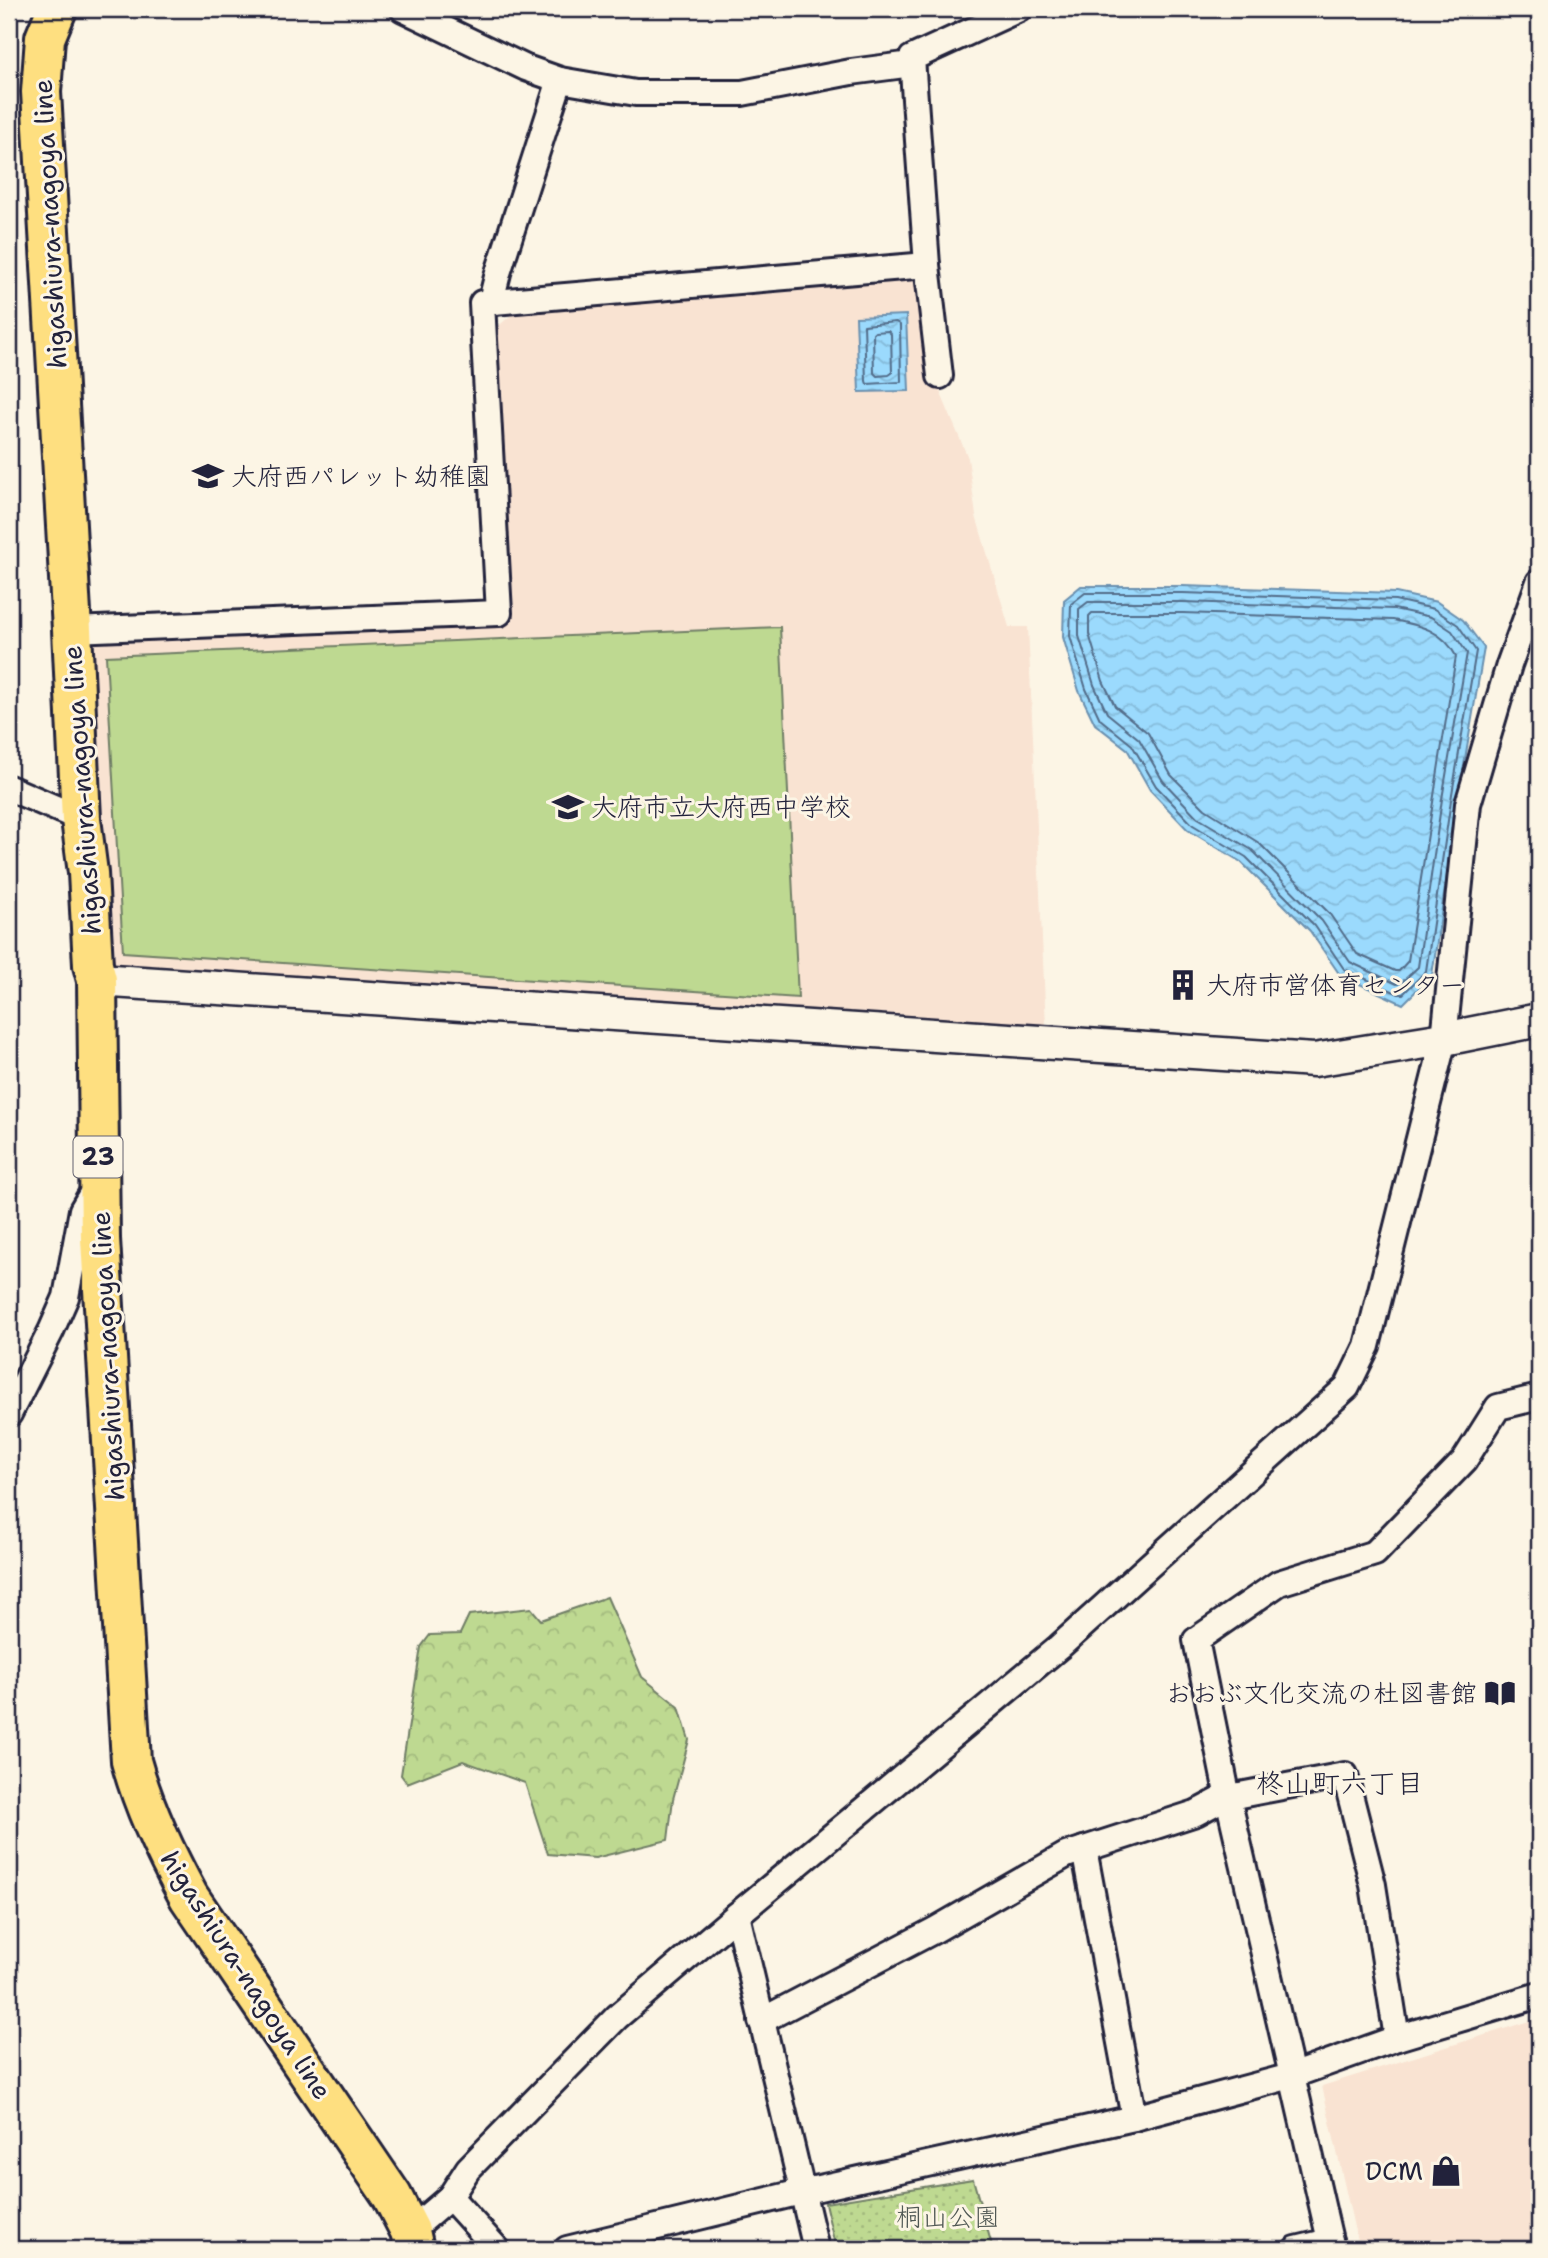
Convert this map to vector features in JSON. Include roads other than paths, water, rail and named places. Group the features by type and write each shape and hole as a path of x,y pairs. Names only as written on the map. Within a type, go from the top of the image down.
{"main road":[{"name":"higashiura-nagoya line","path":"57,9 45,38 41,92 81,819 88,873 93,965 97,980 98,1182 131,1760 141,1798 165,1854 190,1897 391,2196 412,2240"}],"street":[{"path":"403,9 526,68 560,80 636,93 742,93 851,72 912,64"},
{"path":"940,376 927,265 912,58 1019,9"},
{"path":"491,301 560,80"},
{"path":"72,630 499,613 482,303 927,265"},
{"path":"412,2240 450,2197 468,2169 617,2017 1059,1647 1347,1387 1367,1346 1444,1038 1468,804 1509,665 1539,582"},
{"path":"9,788 81,819"},
{"path":"97,980 1314,1060 1539,1020"},
{"path":"9,1414 66,1297 82,1210 98,1182"},
{"path":"1296,2249 1331,2245 1228,1798 1196,1640 1279,1583 1374,1553 1464,1461 1498,1408 1539,1397"},
{"path":"761,2021 935,1930 1066,1855 1196,1813 1228,1798 1345,1775 1373,1885 1397,2038"},
{"path":"1084,1849 1133,2118"},
{"path":"737,1915 816,2249"},
{"path":"567,2249 802,2192 1133,2118 1291,2076 1397,2038 1539,1995"},
{"path":"450,2197 497,2249"}],"water":[{"path":"906,315 909,391 859,392 856,317"},
{"path":"1081,586 1183,586 1396,593 1437,602 1463,620 1484,648 1432,975 1403,1004 1340,975 1310,931 1241,862 1188,830 1150,790 1127,749 1095,724 1079,691 1063,637 1064,600"}],"place":[{"name":"大府西パレット幼稚園","path":"208,476"},
{"name":"大府市立大府西中学校","path":"568,807"},
{"name":"大府市営体育センター","path":"1183,985"},
{"name":"おおぶ文化交流の杜図書館","path":"1500,1693"},
{"name":"DCM","path":"1446,2171"}],"district":[{"name":"柊山町六丁目","path":"1340,1783"}],"park label":[{"name":"桐山公園","path":"948,2217"}]}
